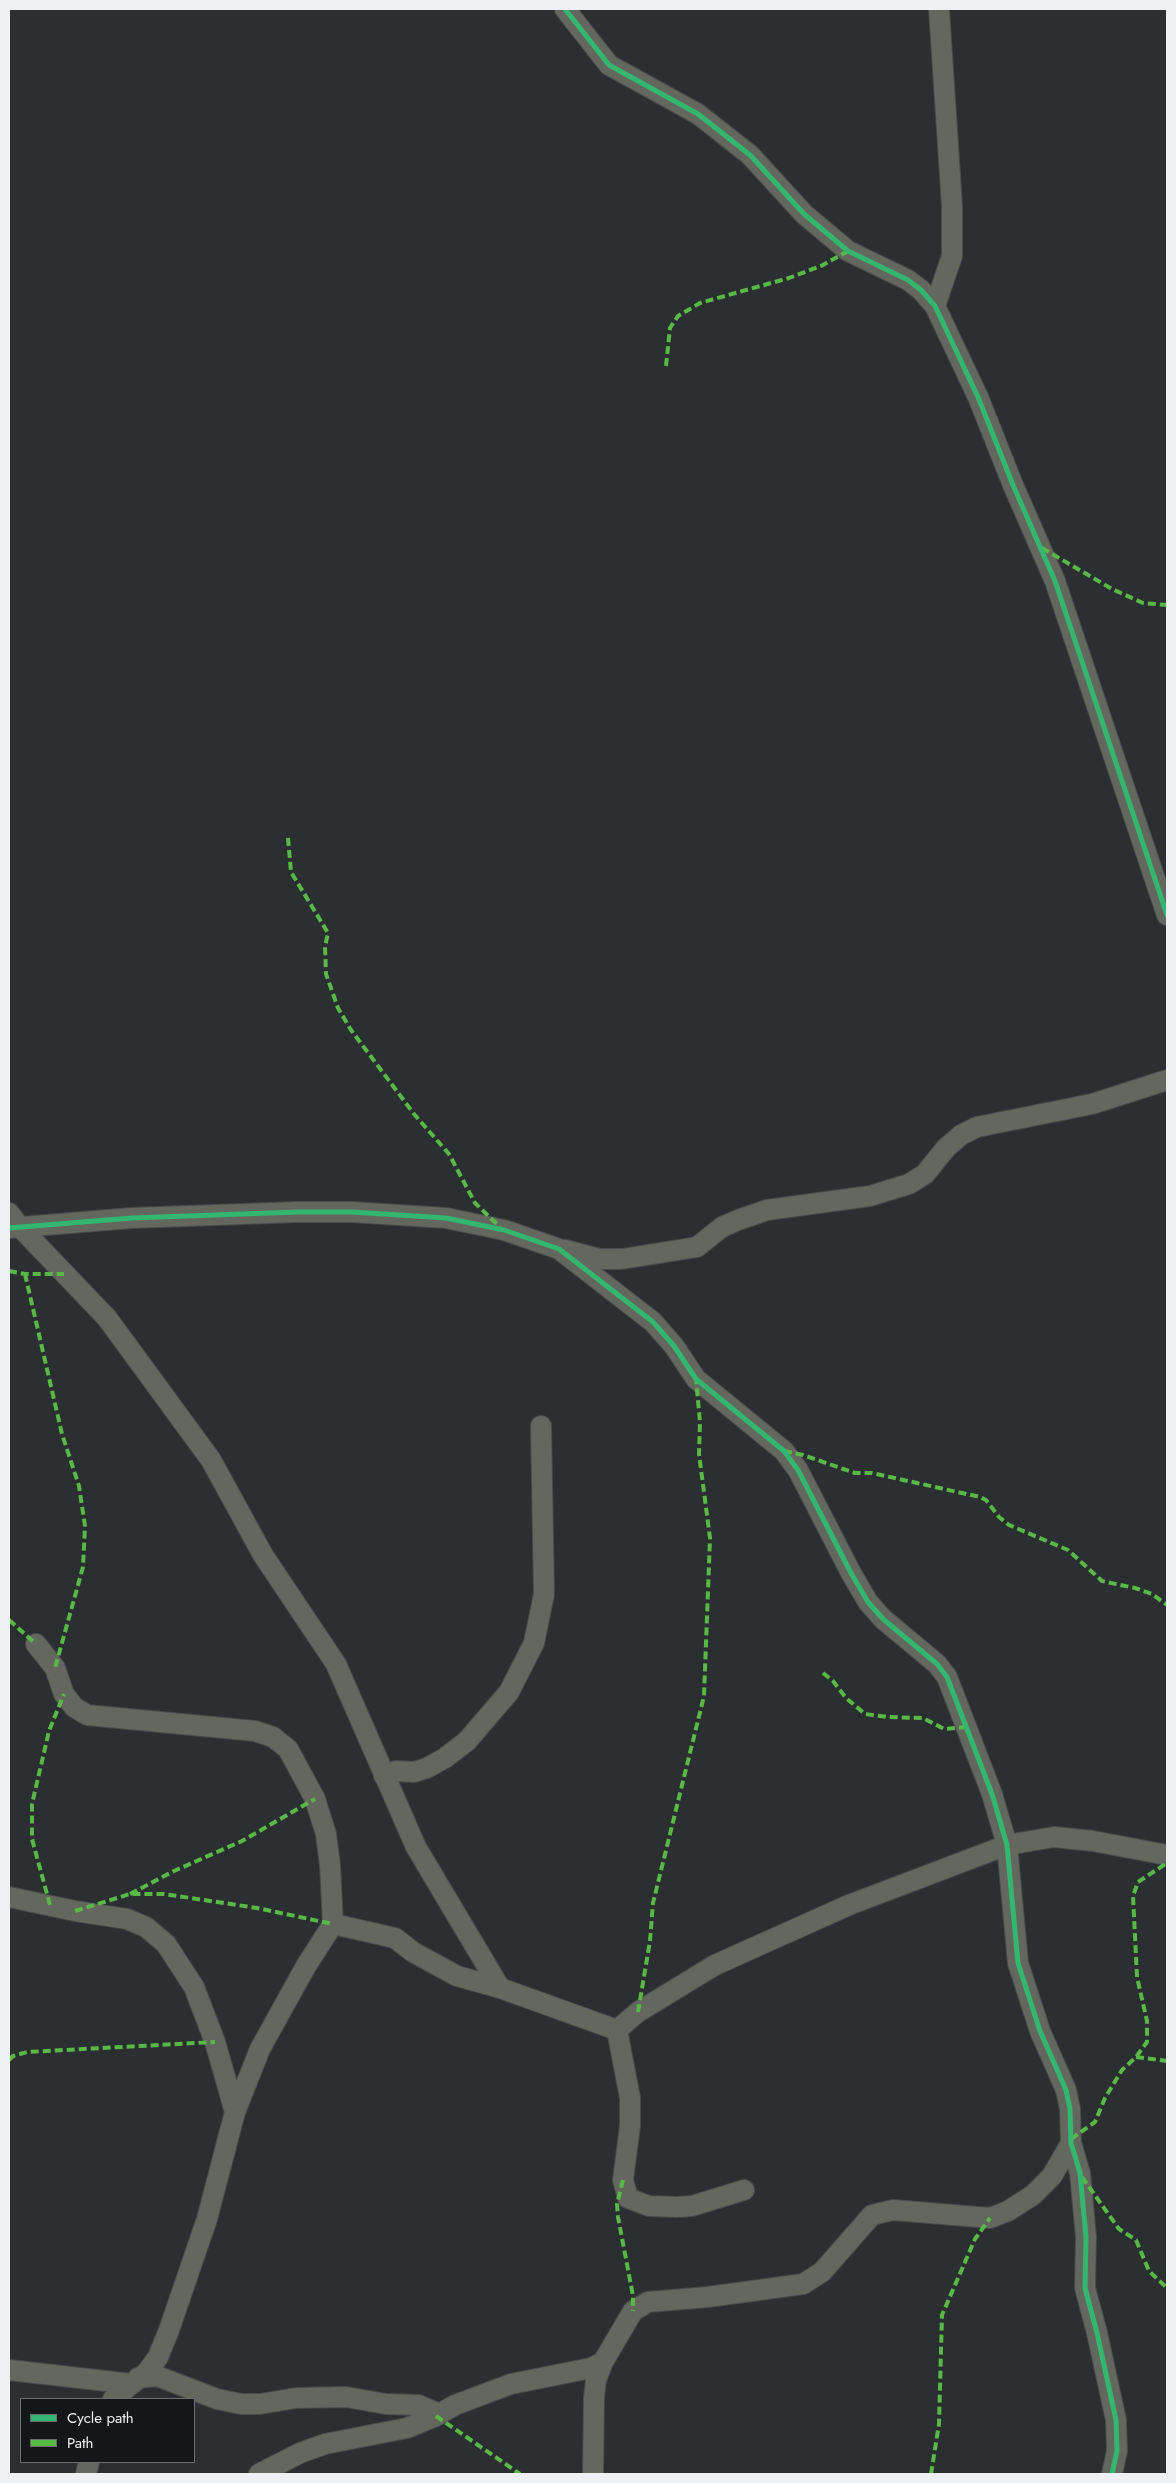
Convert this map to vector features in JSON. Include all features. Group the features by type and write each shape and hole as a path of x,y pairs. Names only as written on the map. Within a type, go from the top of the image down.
{"street":[{"path":"565,9 609,65 698,114 750,155 804,214 848,251 908,280 921,290 935,306 978,397 1013,485 1055,581 1167,915"},
{"path":"935,306 952,256 952,206 939,9"},
{"path":"12,1222 298,1212 352,1212 446,1218 504,1230 559,1249 599,1258 622,1259 698,1247 722,1227 767,1210 870,1196 909,1184 925,1174 946,1148 961,1135 977,1127 1092,1104 1167,1080"},
{"path":"12,1222 107,1318 211,1460 264,1556 336,1664 416,1847 500,1988"},
{"path":"559,1249 653,1322 674,1346 696,1379 784,1451 798,1470 868,1602 883,1618 936,1664 947,1677 992,1794 1007,1845 1018,1963 1040,2031 1066,2090 1070,2109 1071,2142 1080,2173 1086,2237 1085,2288 1116,2420 1117,2451 1112,2474"},
{"path":"384,1776 396,1771 414,1772 427,1768 445,1758 467,1741 509,1692 534,1643 544,1594 542,1426"},
{"path":"36,1644 55,1668 64,1694 74,1707 87,1715 255,1730 272,1737 288,1749 315,1800 326,1834 330,1865 333,1924 306,1966 260,2049 235,2112 207,2220 169,2330 158,2356 147,2372 114,2398"},
{"path":"617,2030 638,2012 715,1965 849,1905 1007,1845 1054,1837 1093,1841 1167,1854"},
{"path":"9,1897 75,1911 127,1919 146,1927 166,1944 194,1987 215,2042 235,2112"},
{"path":"333,1924 395,1938 413,1952 457,1976 500,1988 617,2030"},
{"path":"617,2030 630,2098 630,2126 623,2180 628,2198 649,2206 692,2206 744,2190"},
{"path":"593,2474 596,2380 603,2362 633,2311 640,2305 660,2300 708,2297 803,2284 822,2272 872,2215 893,2210 990,2218 1008,2211 1033,2195 1052,2176 1071,2142"},
{"path":"259,2474 300,2453 325,2444 407,2428 440,2414 455,2405 511,2384 591,2368 603,2362"},
{"path":"9,2370 135,2381 157,2376 217,2399 241,2404 260,2404 296,2398 346,2397 386,2404 418,2405 440,2414"}],"marked path":[{"path":"666,366 670,328 678,316 700,303 789,278 821,266 848,251"},
{"path":"1042,548 1112,589 1143,603 1167,605"},
{"path":"288,838 291,872 328,933 325,947 326,974 338,1008 351,1030 414,1114 449,1154 475,1203 500,1227"},
{"path":"9,1271 25,1274 64,1274"},
{"path":"25,1274 62,1434 79,1486 85,1526 83,1567 55,1668"},
{"path":"638,2012 650,1941 653,1903 704,1696 710,1538 699,1454 700,1422 696,1379"},
{"path":"784,1451 803,1455 855,1473 872,1473 980,1497 986,1500 999,1517 1009,1525 1068,1550 1102,1581 1135,1588 1152,1594 1167,1605"},
{"path":"9,1620 36,1644"},
{"path":"823,1673 833,1681 846,1698 865,1714 923,1718 944,1729 967,1727"},
{"path":"50,1905 32,1839 32,1804 49,1731 64,1694"},
{"path":"130,1894 174,1871 242,1841 315,1799"},
{"path":"1071,2139 1095,2122 1105,2098 1122,2070 1136,2057 1147,2042 1147,2021 1137,1977 1133,1896 1138,1882 1167,1863"},
{"path":"75,1911 130,1894 164,1894 257,1908 333,1924"},
{"path":"9,2060 13,2056 27,2052 215,2042"},
{"path":"1136,2057 1167,2061"},
{"path":"1082,2177 1119,2229 1136,2240 1149,2271 1167,2288"},
{"path":"623,2180 617,2204 633,2296 633,2311"},
{"path":"931,2474 939,2424 942,2315 975,2239 990,2218"},
{"path":"436,2416 520,2474"}],"cycle path":[{"path":"565,9 609,65 698,114 750,155 804,214 848,251 908,280 921,290 935,306 978,397 1013,485 1055,581 1167,915"},
{"path":"9,1228 132,1218 352,1212 446,1218 504,1230 559,1249 653,1322 674,1346 696,1379 784,1451 798,1470 868,1602 883,1619 937,1664 947,1677 992,1794 1007,1845 1018,1963 1040,2031 1066,2090 1070,2109 1071,2143 1080,2173 1086,2237 1085,2288 1116,2420 1117,2451 1112,2474"}]}
